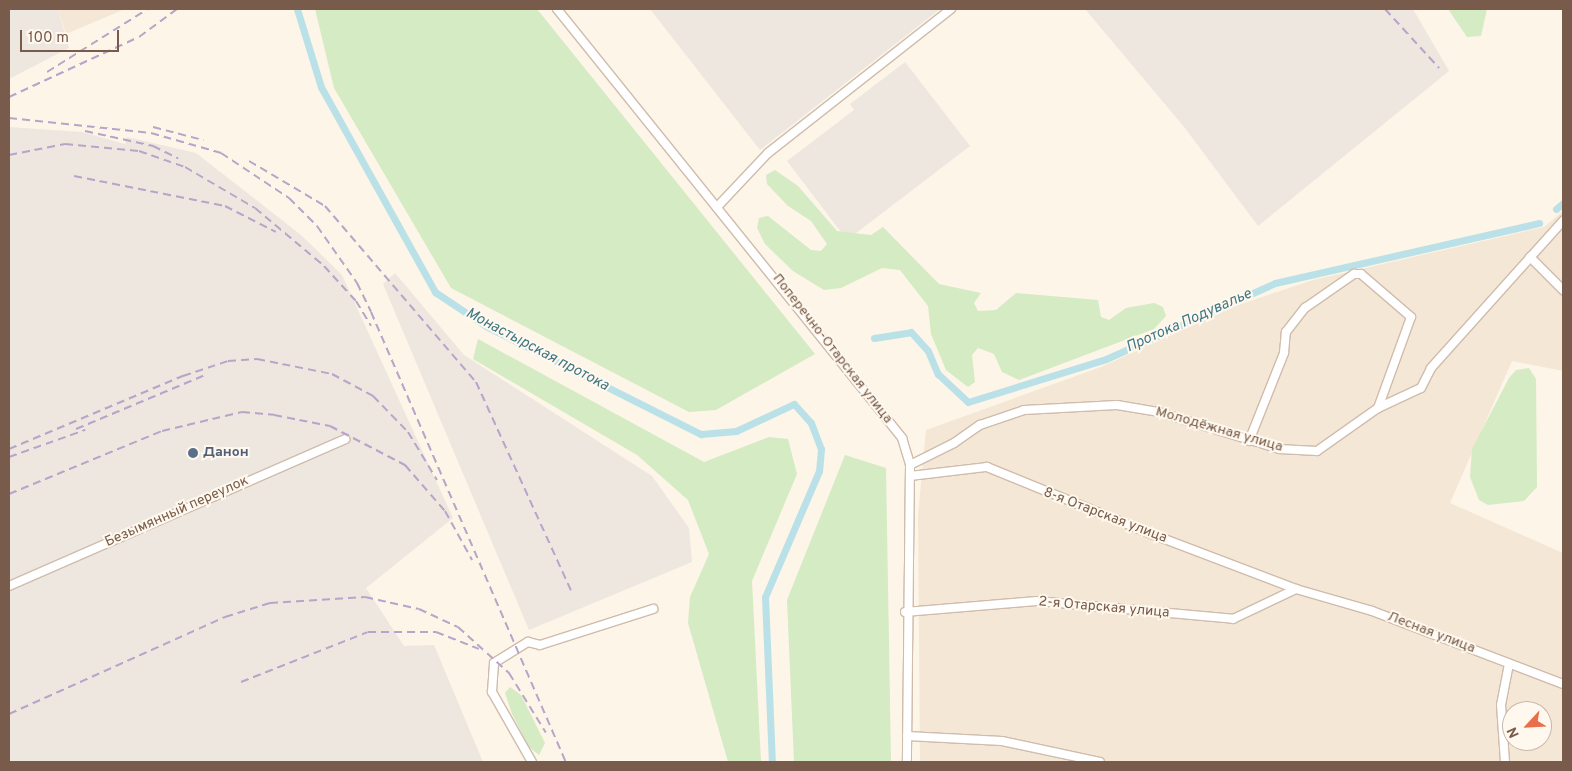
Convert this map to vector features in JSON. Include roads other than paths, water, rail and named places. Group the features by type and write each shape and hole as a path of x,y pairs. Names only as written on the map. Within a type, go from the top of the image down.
{"street":[{"name":"Поперечно-Отарская улица","path":"557,9 718,206 902,438 910,464 906,612 907,762"},
{"path":"718,206 768,153 952,9"},
{"name":"Молодёжная улица","path":"910,464 954,444 980,425 1024,410 1139,407 1279,449 1318,451 1378,408 1421,388 1431,368 1563,221"},
{"path":"1530,257 1563,290"},
{"path":"1249,441 1284,352 1286,332 1305,308 1354,274 1361,274 1411,317 1378,408"},
{"name":"Безымянный переулок","path":"9,586 345,439"},
{"name":"8-я Отарская улица","path":"910,476 986,467 1296,589"},
{"name":"2-я Отарская улица","path":"906,612 1037,601 1232,619 1296,589"},
{"name":"Лесная улица","path":"1296,589 1372,611 1563,684"},
{"path":"532,762 492,692 494,663 528,642 540,645 653,609"},
{"path":"1505,762 1501,705 1509,664"},
{"path":"907,736 1002,741 1100,762"}],"waterway":[{"name":"Монастырская протока","path":"297,9 321,87 435,292 486,326 701,434 736,431 794,404 811,423 821,449 819,471 765,597 772,762"},
{"name":"Протока Подувалье","path":"1556,209 1563,203"},
{"name":"Протока Подувалье","path":"874,338 911,332 928,351 938,374 968,402 1106,359 1275,283 1539,223"}],"railway":[{"path":"47,72 148,9"},
{"path":"9,97 139,37 177,9"},
{"path":"1385,9 1439,68"},
{"path":"9,118 151,133 221,153 289,198 317,226 357,283 371,312 566,762"},
{"path":"153,127 203,140"},
{"path":"85,131 153,146 178,158"},
{"path":"9,155 65,144 139,151 185,167 255,208 324,266 356,301 371,326"},
{"path":"249,161 325,206 476,382 571,590"},
{"path":"74,176 225,206 276,232"},
{"path":"9,449 183,376 228,361 257,359 332,374 373,396 408,432 437,480"},
{"path":"76,429 203,376"},
{"path":"9,494 162,431 242,412 274,415 330,426 405,465 445,511 472,560"},
{"path":"9,457 85,430"},
{"path":"9,714 225,617 270,603 365,597 419,609 458,627 509,673 546,733"},
{"path":"241,682 368,632 436,632 479,649"}],"place":[{"name":"Данон","path":"193,453"}]}
